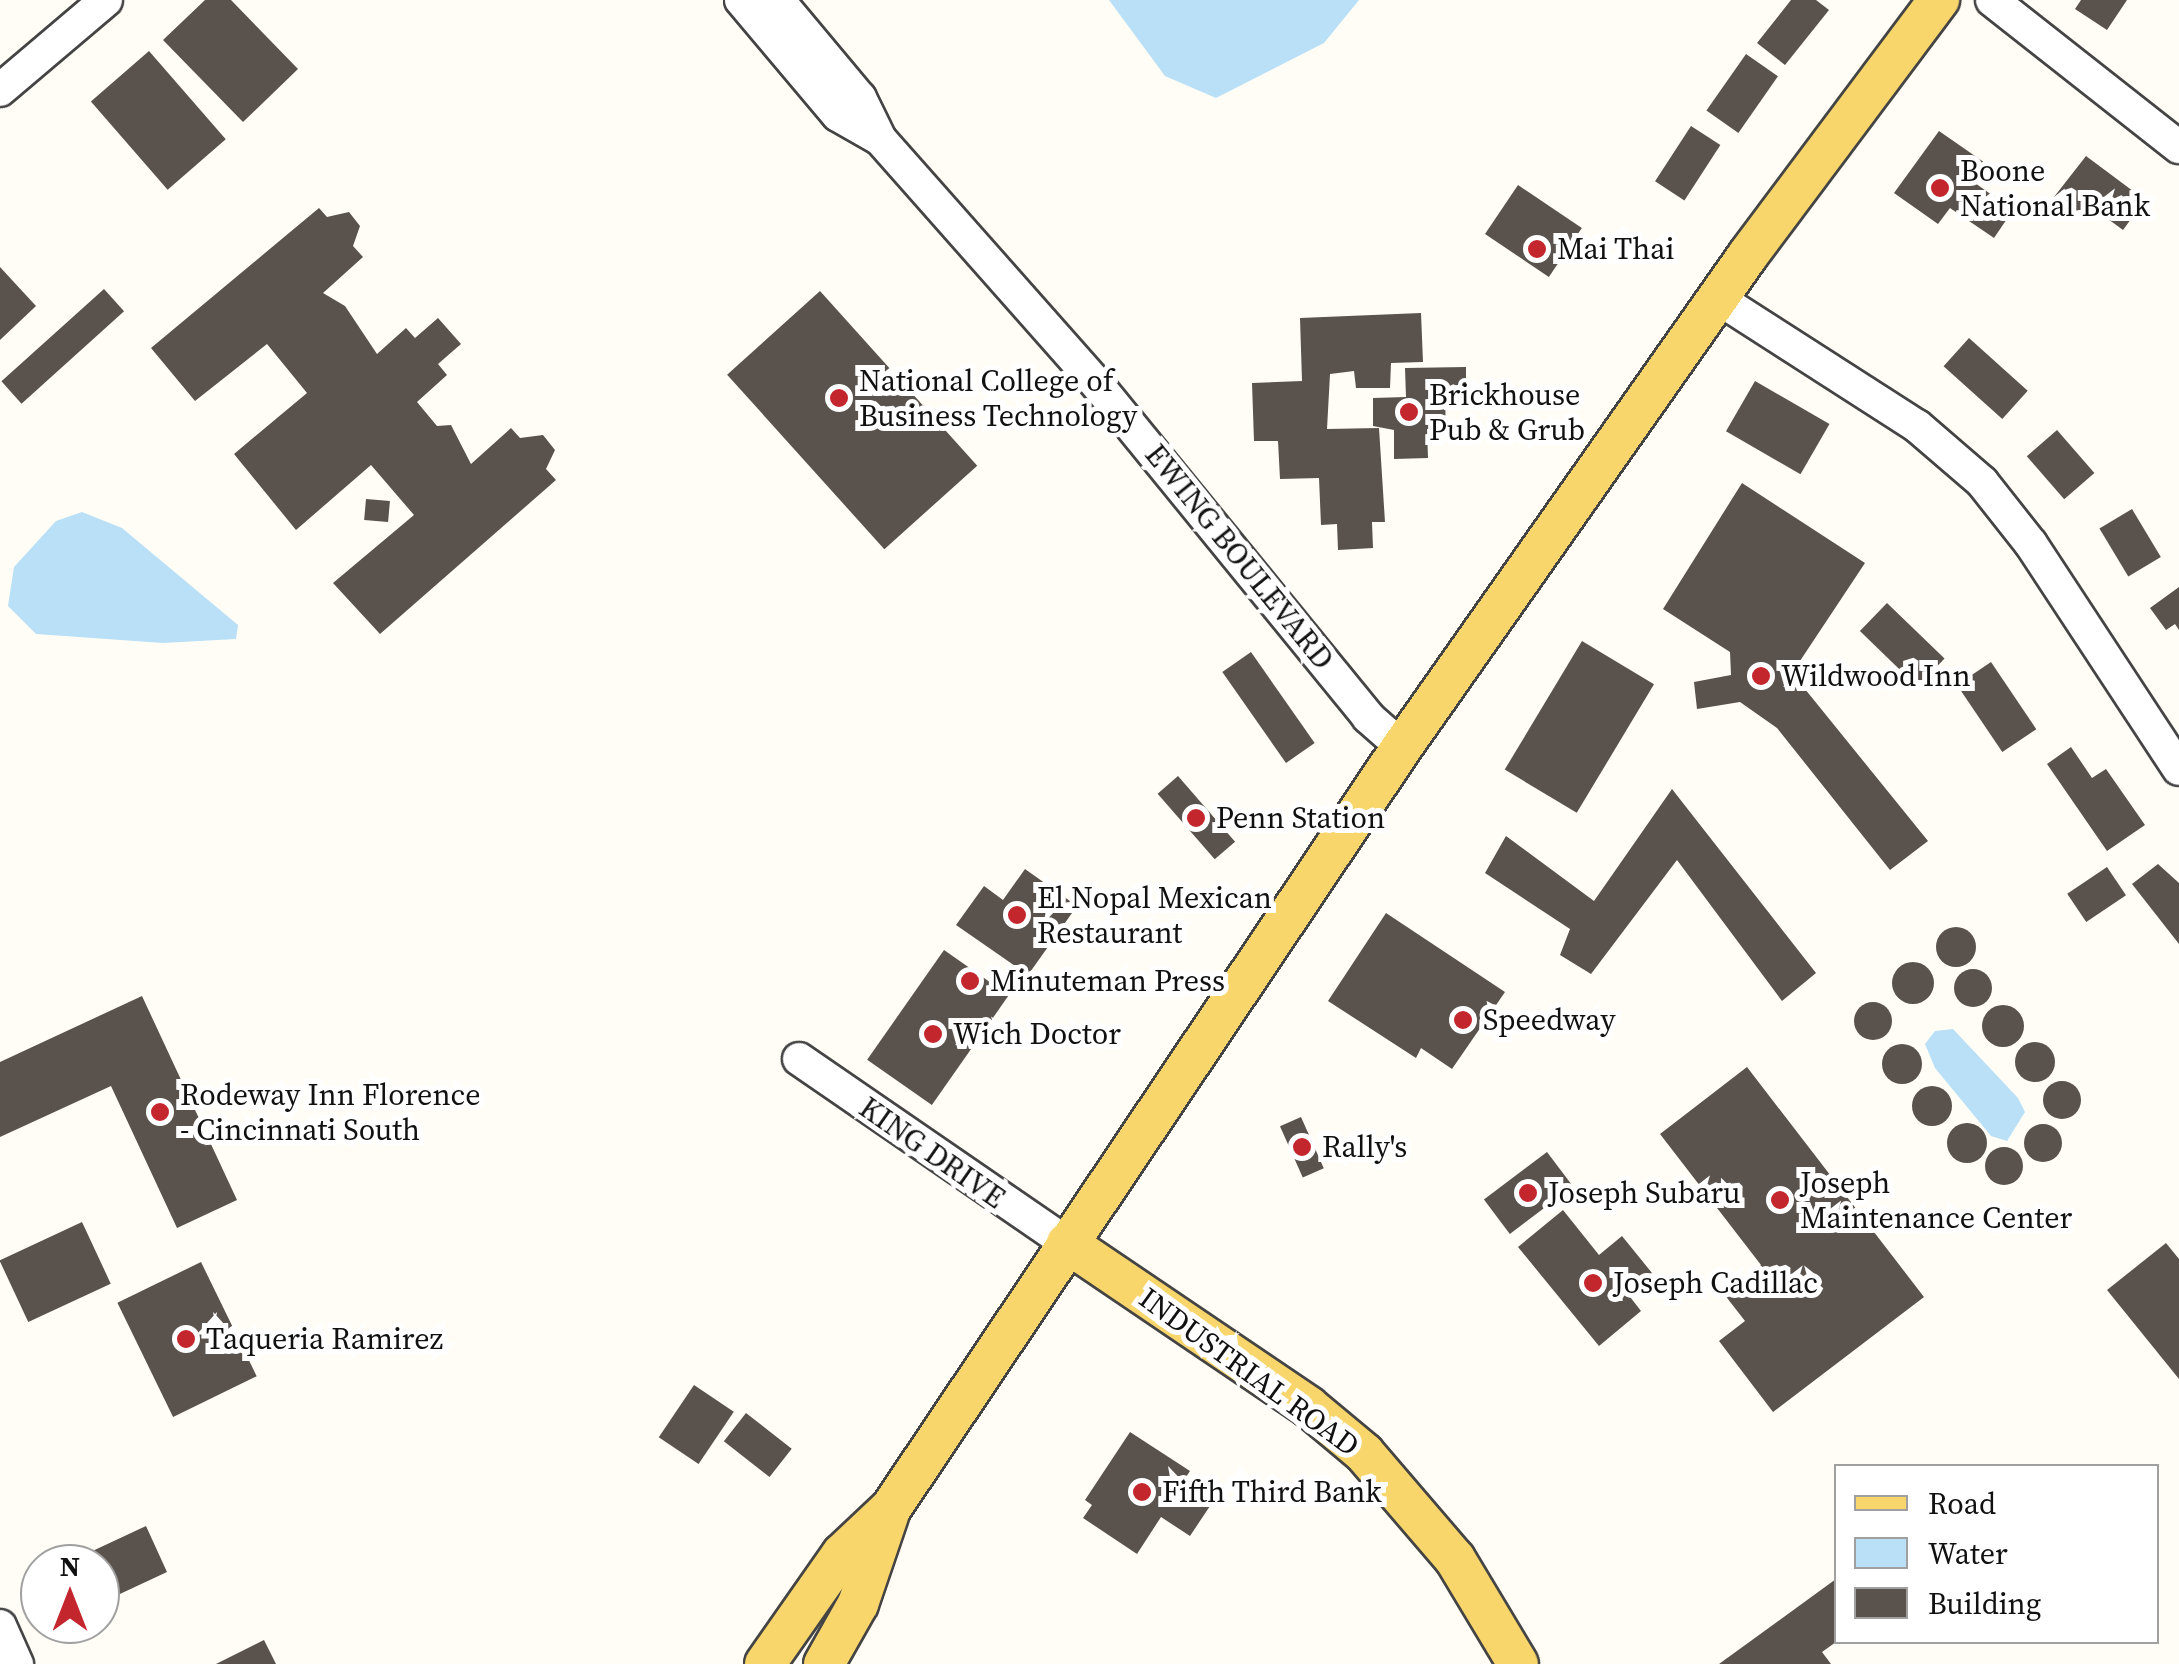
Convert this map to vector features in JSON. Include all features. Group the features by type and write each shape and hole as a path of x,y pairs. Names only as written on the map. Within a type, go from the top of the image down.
{"main road":[{"path":"765,1664 842,1554 891,1508 1402,747 1718,299 1940,0"},
{"name":"INDUSTRIAL ROAD","path":"1067,1243 1309,1407 1364,1453 1454,1559 1518,1664"},
{"path":"824,1664 858,1604 891,1508"}],"street":[{"path":"0,90 106,0"},
{"name":"EWING BOULEVARD","path":"741,0 838,115 880,139"},
{"name":"EWING BOULEVARD","path":"778,0 860,98 880,139 1096,382 1368,717 1402,747"},
{"path":"1992,0 2179,147"},
{"path":"1718,299 1916,426 1982,482 2031,544 2179,769"},
{"name":"KING DRIVE","path":"799,1059 1067,1243"},
{"path":"0,1626 17,1664"}],"water":[{"path":"1109,0 1359,0 1324,43 1216,98 1165,76"},
{"path":"82,512 122,528 238,625 236,639 163,643 36,634 8,606 14,567 56,521"},
{"path":"1953,1029 2018,1098 2025,1112 2007,1141 1991,1136 1935,1068 1925,1044 1935,1031"}],"building":[{"path":"205,0 231,0 298,69 243,122 163,40"},
{"path":"1791,0 1816,0 1829,10 1785,65 1757,43"},
{"path":"2081,0 2127,0 2107,30 2075,9"},
{"path":"149,51 226,139 168,190 91,102"},
{"path":"1746,54 1778,76 1738,133 1706,111"},
{"path":"1691,126 1720,145 1684,200 1655,181"},
{"name":"Boone National Bank","path":"1939,131 1988,165 1975,183 2013,210 1994,238 1950,208 1938,224 1894,193"},
{"path":"2086,156 2145,200 2123,230 2093,208 2084,220 2054,197"},
{"path":"1518,185 1582,228 1549,277 1485,234"},
{"path":"319,208 327,217 349,212 360,226 353,246 363,257 323,293 345,306 377,354 406,328 415,338 438,318 461,344 438,364 447,375 417,402 437,426 451,425 471,464 511,428 520,438 543,435 555,450 546,469 556,480 380,634 333,583 414,515 371,465 296,530 234,454 307,393 267,344 195,401 151,348"},
{"path":"0,267 36,306 0,340"},
{"path":"104,289 124,311 22,404 1,381"},
{"name":"National College of Business Technology","path":"820,291 977,466 884,549 727,375"},
{"path":"1421,313 1423,362 1391,363 1390,388 1356,388 1354,371 1330,374 1327,429 1379,428 1385,522 1372,522 1373,548 1338,550 1337,524 1321,525 1319,478 1280,479 1278,441 1254,441 1252,383 1302,381 1300,318"},
{"path":"1969,338 2028,391 2002,419 1944,366"},
{"name":"Brickhouse Pub & Grub","path":"1466,367 1466,399 1445,399 1446,429 1427,429 1428,458 1394,459 1394,430 1373,426 1373,398 1406,397 1405,368"},
{"path":"1755,381 1829,424 1800,474 1726,431"},
{"path":"2057,430 2094,473 2064,499 2027,456"},
{"name":"Wildwood Inn","path":"1742,483 1865,563 1792,673 1928,841 1890,870 1777,728 1740,702 1697,709 1694,682 1731,675 1730,652 1663,609"},
{"path":"366,499 390,501 388,522 364,520"},
{"path":"2132,509 2161,557 2128,577 2099,529"},
{"path":"2179,587 2179,630 2175,624 2166,630 2150,608"},
{"path":"1887,603 1945,659 1917,687 1860,631"},
{"path":"1582,641 1654,684 1577,813 1505,770"},
{"path":"1251,652 1315,743 1286,763 1222,672"},
{"path":"1991,662 2036,729 2002,752 1957,685"},
{"path":"2071,747 2092,778 2106,769 2145,825 2107,851 2047,764"},
{"name":"Penn Station","path":"1178,776 1235,842 1215,859 1158,794"},
{"path":"1672,789 1816,973 1782,1001 1677,860 1591,974 1560,955 1570,929 1485,873 1506,836 1594,901"},
{"path":"2158,864 2179,883 2179,944 2132,884"},
{"path":"2107,867 2126,895 2086,922 2067,894"},
{"name":"El Nopal Mexican Restaurant","path":"1025,869 1077,906 1028,975 956,925 984,886 1003,900"},
{"name":"Speedway","path":"1386,913 1505,992 1452,1069 1421,1048 1416,1058 1328,1001"},
{"path":"1956,927 1970,933 1976,947 1970,961 1956,967 1942,961 1936,947 1942,933"},
{"path":"944,950 1009,995 932,1105 867,1060"},
{"path":"1913,962 1928,968 1934,983 1928,998 1913,1004 1898,998 1892,983 1898,968"},
{"path":"1973,969 1986,975 1992,988 1986,1001 1973,1007 1960,1001 1954,988 1960,975"},
{"name":"Rodeway Inn Florence - Cincinnati South","path":"142,996 237,1200 177,1228 111,1086 0,1137 0,1062"},
{"path":"1873,1002 1887,1007 1892,1021 1887,1035 1873,1040 1859,1035 1854,1021 1859,1007"},
{"path":"2003,1005 2018,1011 2024,1026 2018,1041 2003,1047 1988,1041 1982,1026 1988,1011"},
{"path":"2035,1042 2049,1048 2055,1062 2049,1076 2035,1082 2021,1076 2015,1062 2021,1048"},
{"path":"1902,1044 1916,1050 1922,1064 1916,1078 1902,1084 1888,1078 1882,1064 1888,1050"},
{"name":"Joseph Maintenance Center","path":"1747,1067 1924,1297 1773,1412 1719,1341 1745,1321 1724,1294 1761,1265 1660,1134"},
{"path":"2062,1081 2075,1087 2081,1100 2075,1113 2062,1119 2049,1113 2043,1100 2049,1087"},
{"path":"1932,1086 1946,1092 1952,1106 1946,1120 1932,1126 1918,1120 1912,1106 1918,1092"},
{"name":"Rally's","path":"1301,1117 1324,1168 1303,1178 1280,1126"},
{"path":"1967,1123 1981,1129 1987,1143 1981,1157 1967,1163 1953,1157 1947,1143 1953,1129"},
{"path":"2043,1124 2056,1130 2062,1143 2056,1156 2043,1162 2030,1156 2024,1143 2030,1130"},
{"path":"2004,1147 2018,1152 2023,1166 2018,1180 2004,1185 1990,1180 1985,1166 1990,1152"},
{"name":"Joseph Subaru","path":"1547,1152 1573,1186 1510,1234 1484,1200"},
{"name":"Joseph Cadillac","path":"1563,1210 1599,1255 1622,1236 1652,1273 1627,1293 1641,1311 1599,1346 1518,1247"},
{"path":"82,1222 111,1284 28,1322 0,1260"},
{"path":"2166,1243 2179,1259 2179,1379 2107,1290"},
{"name":"Taqueria Ramirez","path":"201,1262 257,1376 173,1417 117,1303"},
{"path":"694,1385 734,1412 699,1464 659,1437"},
{"path":"746,1413 792,1449 770,1477 724,1441"},
{"name":"Fifth Third Bank","path":"1130,1432 1190,1471 1182,1483 1212,1503 1190,1536 1161,1517 1137,1554 1083,1518 1092,1505 1085,1500"},
{"path":"146,1526 167,1572 120,1594 120,1544 107,1544"},
{"path":"1834,1580 1834,1643 1822,1652 1831,1664 1719,1664"},
{"path":"264,1640 276,1664 216,1664"}],"place":[{"name":"Boone National Bank","path":"1940,188"},
{"name":"Mai Thai","path":"1537,249"},
{"name":"National College of Business Technology","path":"839,398"},
{"name":"Brickhouse Pub & Grub","path":"1409,412"},
{"name":"Wildwood Inn","path":"1761,676"},
{"name":"Penn Station","path":"1196,818"},
{"name":"El Nopal Mexican Restaurant","path":"1017,915"},
{"name":"Minuteman Press","path":"970,981"},
{"name":"Speedway","path":"1463,1020"},
{"name":"Wich Doctor","path":"933,1034"},
{"name":"Rodeway Inn Florence - Cincinnati South","path":"160,1112"},
{"name":"Rally's","path":"1302,1147"},
{"name":"Joseph Subaru","path":"1528,1193"},
{"name":"Joseph Maintenance Center","path":"1780,1200"},
{"name":"Joseph Cadillac","path":"1593,1283"},
{"name":"Taqueria Ramirez","path":"186,1339"},
{"name":"Fifth Third Bank","path":"1142,1492"}]}
